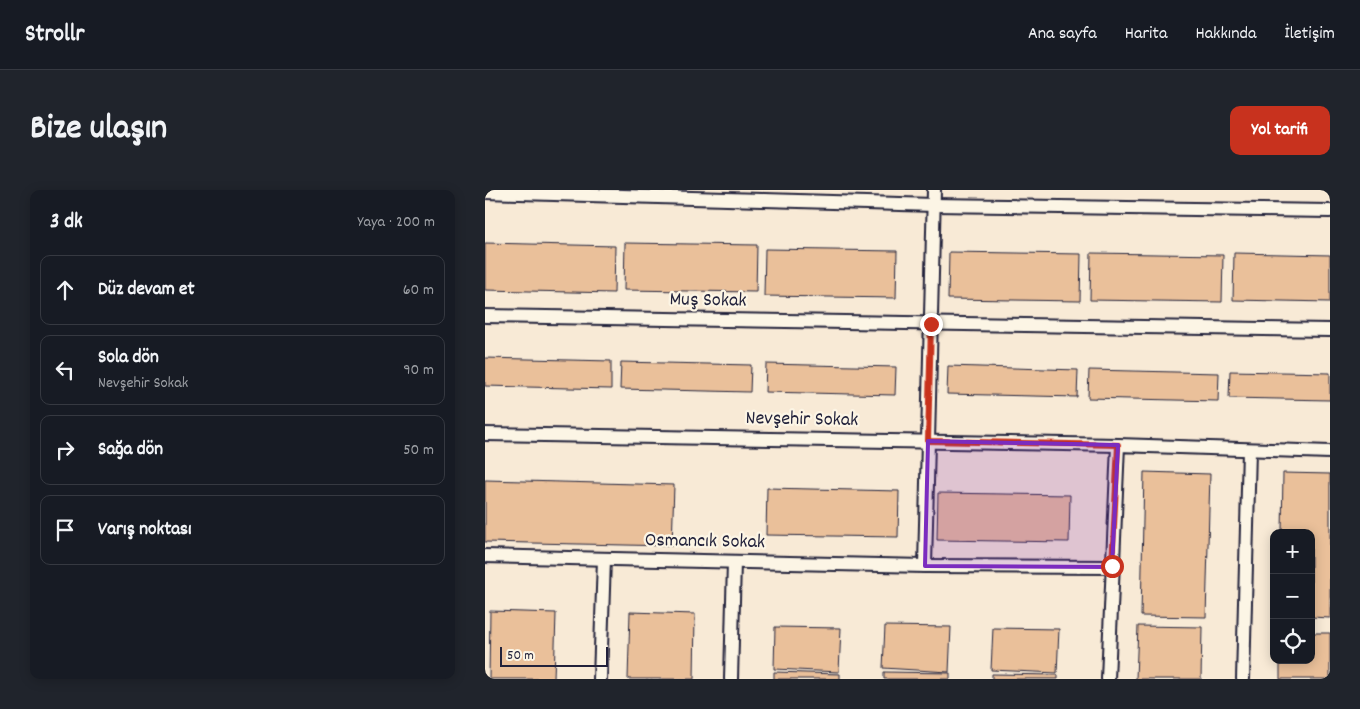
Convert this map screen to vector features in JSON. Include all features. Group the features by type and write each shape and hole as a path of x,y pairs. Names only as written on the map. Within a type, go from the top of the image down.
{"street":[{"path":"925,566 934,190"},
{"path":"485,192 934,205 1330,211"},
{"name":"Muş Sokak","path":"485,316 1330,330"},
{"name":"Nevşehir Sokak","path":"485,434 1118,445 1330,452"},
{"path":"1109,679 1118,445"},
{"path":"1243,679 1249,450"},
{"name":"Osmancık Sokak","path":"485,556 925,566 1112,566"},
{"path":"600,679 603,559"},
{"path":"731,679 734,562"}],"highlighted area":[{"path":"928,441 1118,445 1112,567 925,566"}],"building":[{"path":"485,243 615,246 614,293 485,290"},
{"path":"625,243 757,245 756,292 624,290"},
{"path":"765,249 897,251 896,298 764,296"},
{"path":"949,252 1081,254 1080,301 948,299"},
{"path":"1091,253 1223,255 1222,302 1090,300"},
{"path":"1234,253 1330,255 1330,302 1233,300"},
{"path":"485,358 611,361 611,389 485,386"},
{"path":"621,362 751,365 750,392 620,389"},
{"path":"766,364 896,367 895,395 765,392"},
{"path":"948,366 1078,370 1077,397 947,394"},
{"path":"1089,370 1219,373 1218,401 1088,398"},
{"path":"1230,371 1330,373 1330,400 1229,398"},
{"path":"1144,472 1210,474 1206,617 1141,616"},
{"path":"1283,473 1330,474 1330,618 1315,617 1315,529 1282,529"},
{"path":"485,480 674,485 672,546 485,542"},
{"path":"767,488 899,491 898,537 766,535"},
{"path":"938,493 1070,495 1069,542 937,540"},
{"path":"490,611 556,613 554,679 489,679"},
{"path":"630,612 695,614 694,679 628,679"},
{"path":"885,626 951,627 949,672 883,668"},
{"path":"1138,626 1202,627 1201,679 1136,679"},
{"path":"775,627 841,628 839,672 774,669"},
{"path":"993,628 1059,629 1057,673 991,670"},
{"path":"1315,633 1330,633 1330,679 1280,679 1280,664 1315,664"},
{"path":"774,672 840,674 840,679 774,679"},
{"path":"884,672 950,673 950,679 884,679"},
{"path":"992,674 1058,675 1058,679 992,679"}],"route":[{"path":"931,324 928,441 1118,445 1112,566"}]}
